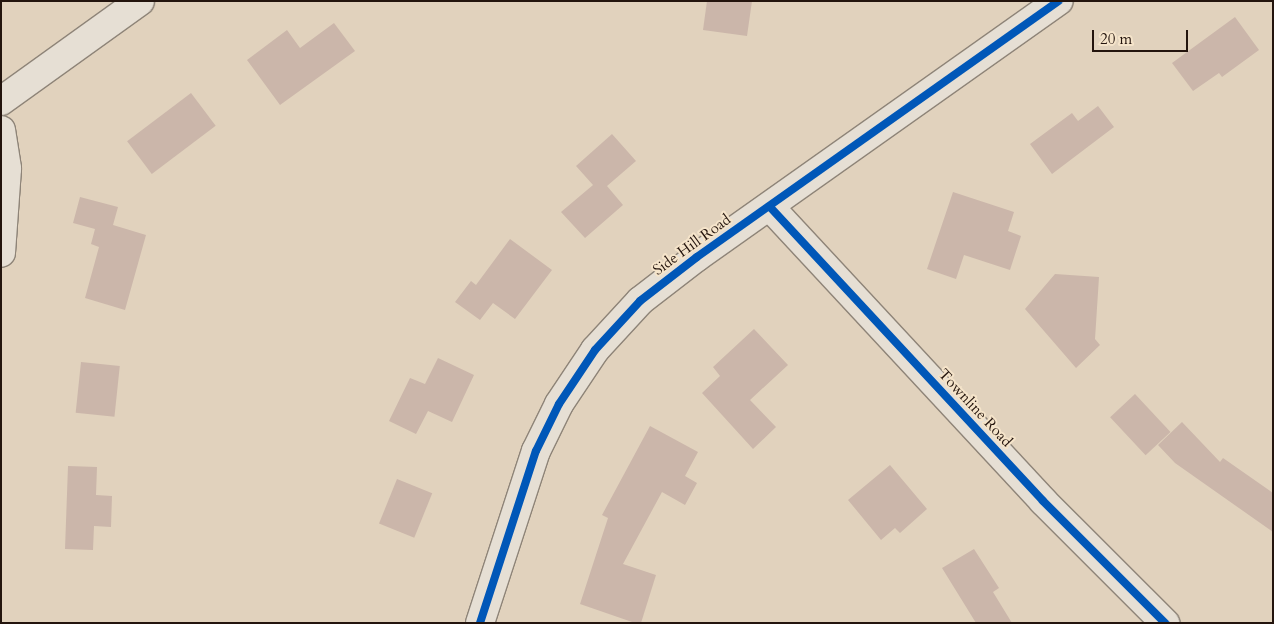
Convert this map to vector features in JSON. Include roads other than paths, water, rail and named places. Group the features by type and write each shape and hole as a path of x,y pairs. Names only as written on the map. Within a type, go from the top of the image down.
{"street":[{"path":"1,101 140,1"},
{"name":"Side Hill Road","path":"480,623 536,451 559,404 594,350 640,301 1059,1"},
{"path":"1,130 7,169 1,253"},
{"name":"Townline Road","path":"770,207 1043,501 1165,623"}]}
